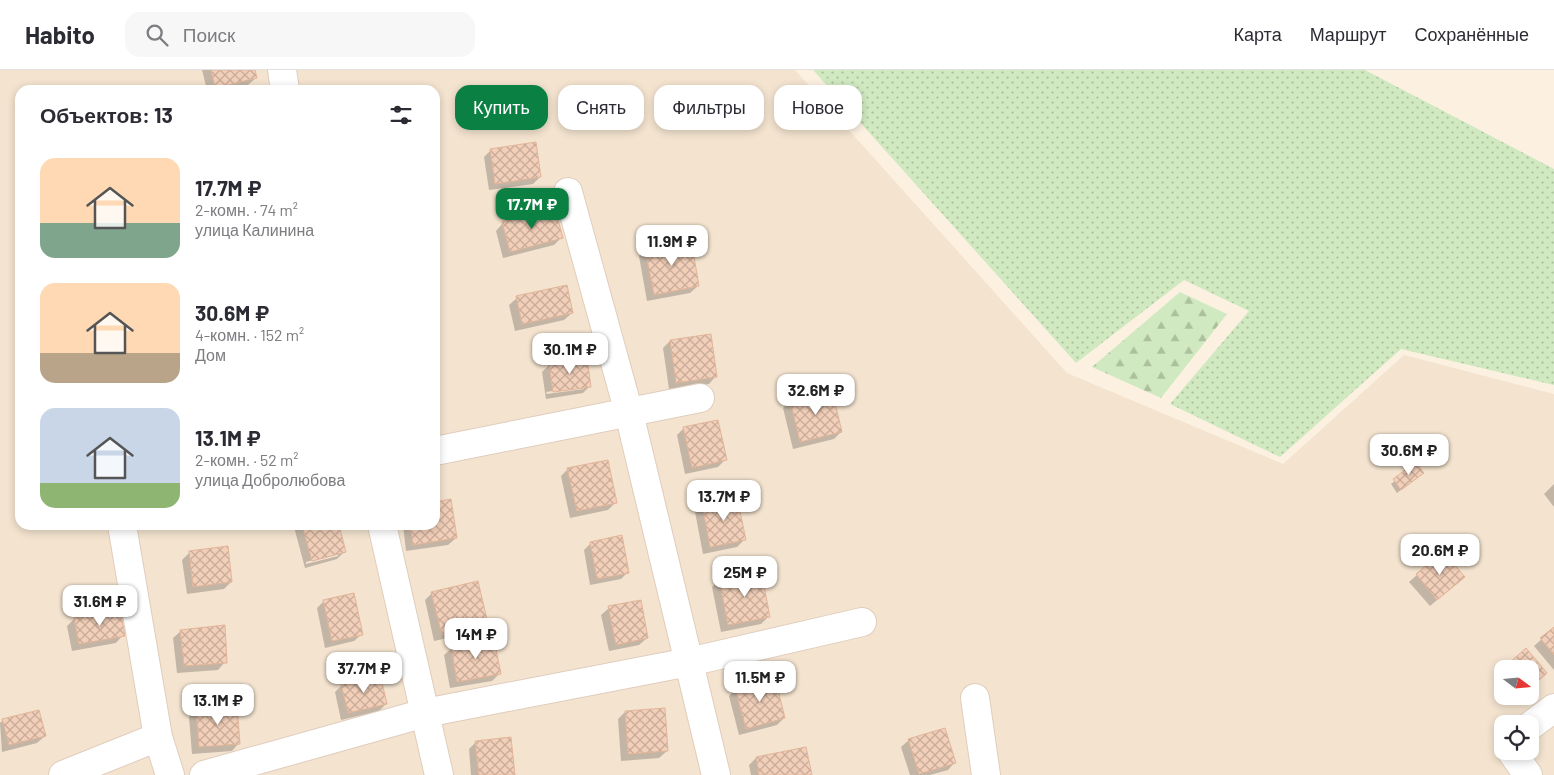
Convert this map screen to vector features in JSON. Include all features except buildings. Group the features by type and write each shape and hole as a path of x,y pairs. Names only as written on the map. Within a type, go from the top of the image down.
{"street":[{"path":"282,70 285,85"},
{"path":"568,192 629,412 716,775"},
{"path":"440,450 700,398"},
{"path":"123,530 158,737 170,775"},
{"path":"383,530 439,775"},
{"path":"204,775 425,713 689,662 862,622"},
{"path":"976,698 986,775"},
{"path":"1539,719 1554,708"},
{"path":"63,775 158,737"},
{"path":"1517,760 1528,775"}],"shaded area":[{"path":"0,70 795,70 808,85 774,85 774,130 849,130 1067,373 1283,464 1404,355 1554,394 1554,775 0,775"}],"green space":[{"path":"813,70 1365,70 1554,169 1554,385 1401,349 1280,457 1170,404 1249,311 1184,280 1076,363 862,125 862,85 826,85"},
{"path":"1180,292 1227,314 1161,398 1092,367"}]}
